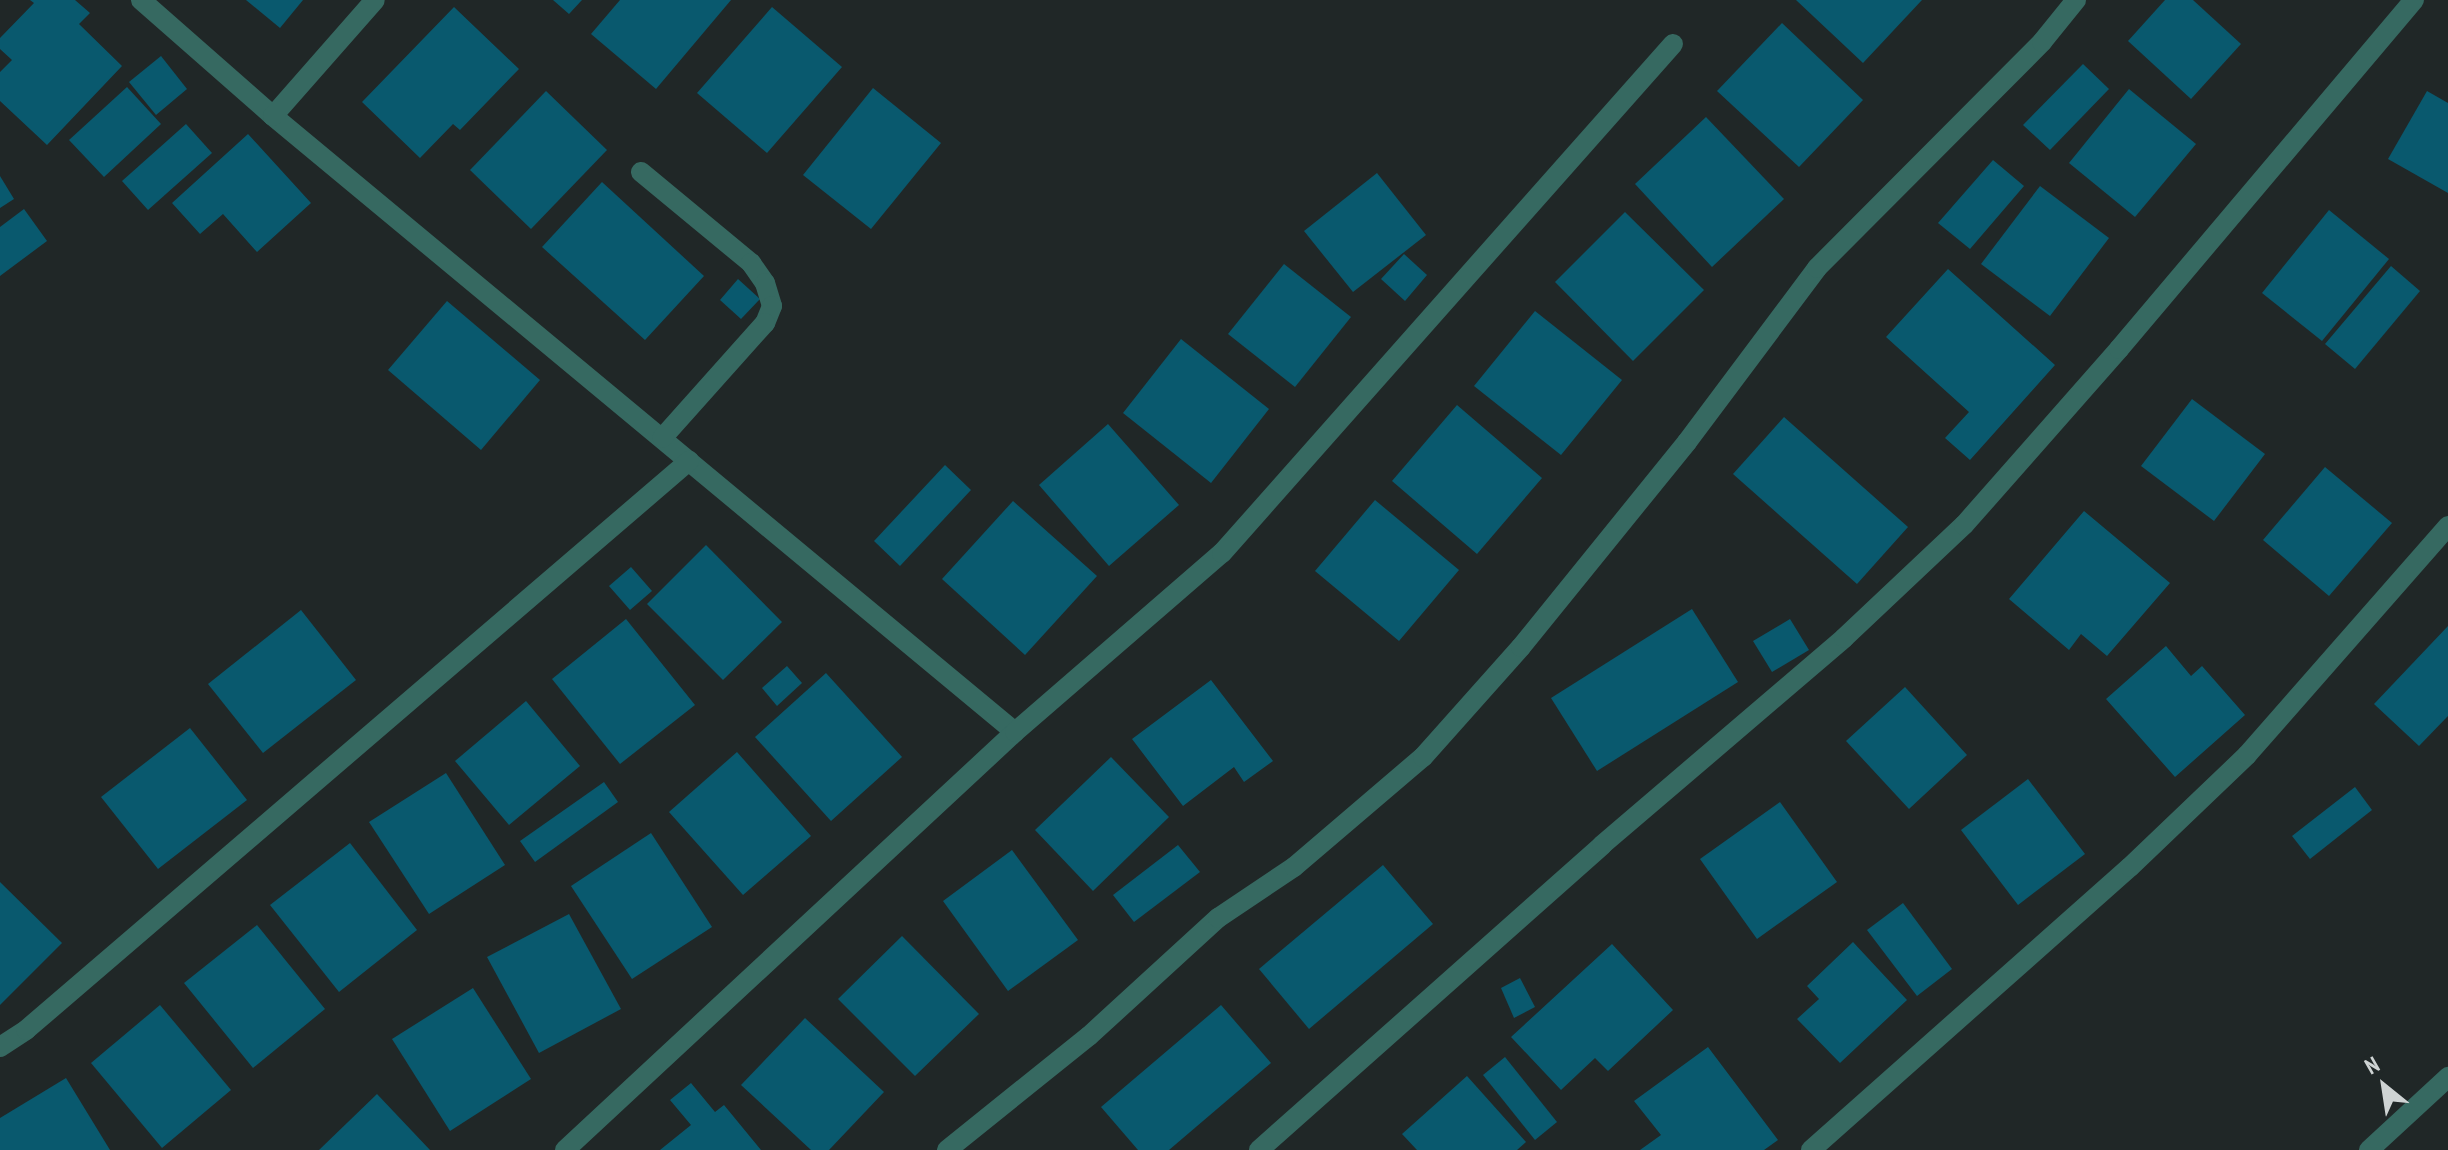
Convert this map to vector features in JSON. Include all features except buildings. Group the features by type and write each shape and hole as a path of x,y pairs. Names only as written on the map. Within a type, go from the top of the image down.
{"street":[{"path":"141,0 273,116 1015,732"},
{"path":"273,116 375,0"},
{"path":"947,1150 1089,1036 1218,918 1294,867 1423,757 1521,647 1678,454 1817,268 2034,50 2076,0"},
{"path":"1259,1150 1602,845 1844,638 1964,525 2119,349 2414,0"},
{"path":"565,1150 1015,732 1222,553 1673,44"},
{"path":"641,172 751,263 765,283 772,306 765,323 662,438"},
{"path":"0,1047 26,1030 689,461"},
{"path":"1811,1150 2130,867 2247,755 2448,526"},
{"path":"2369,1150 2448,1077"}]}
